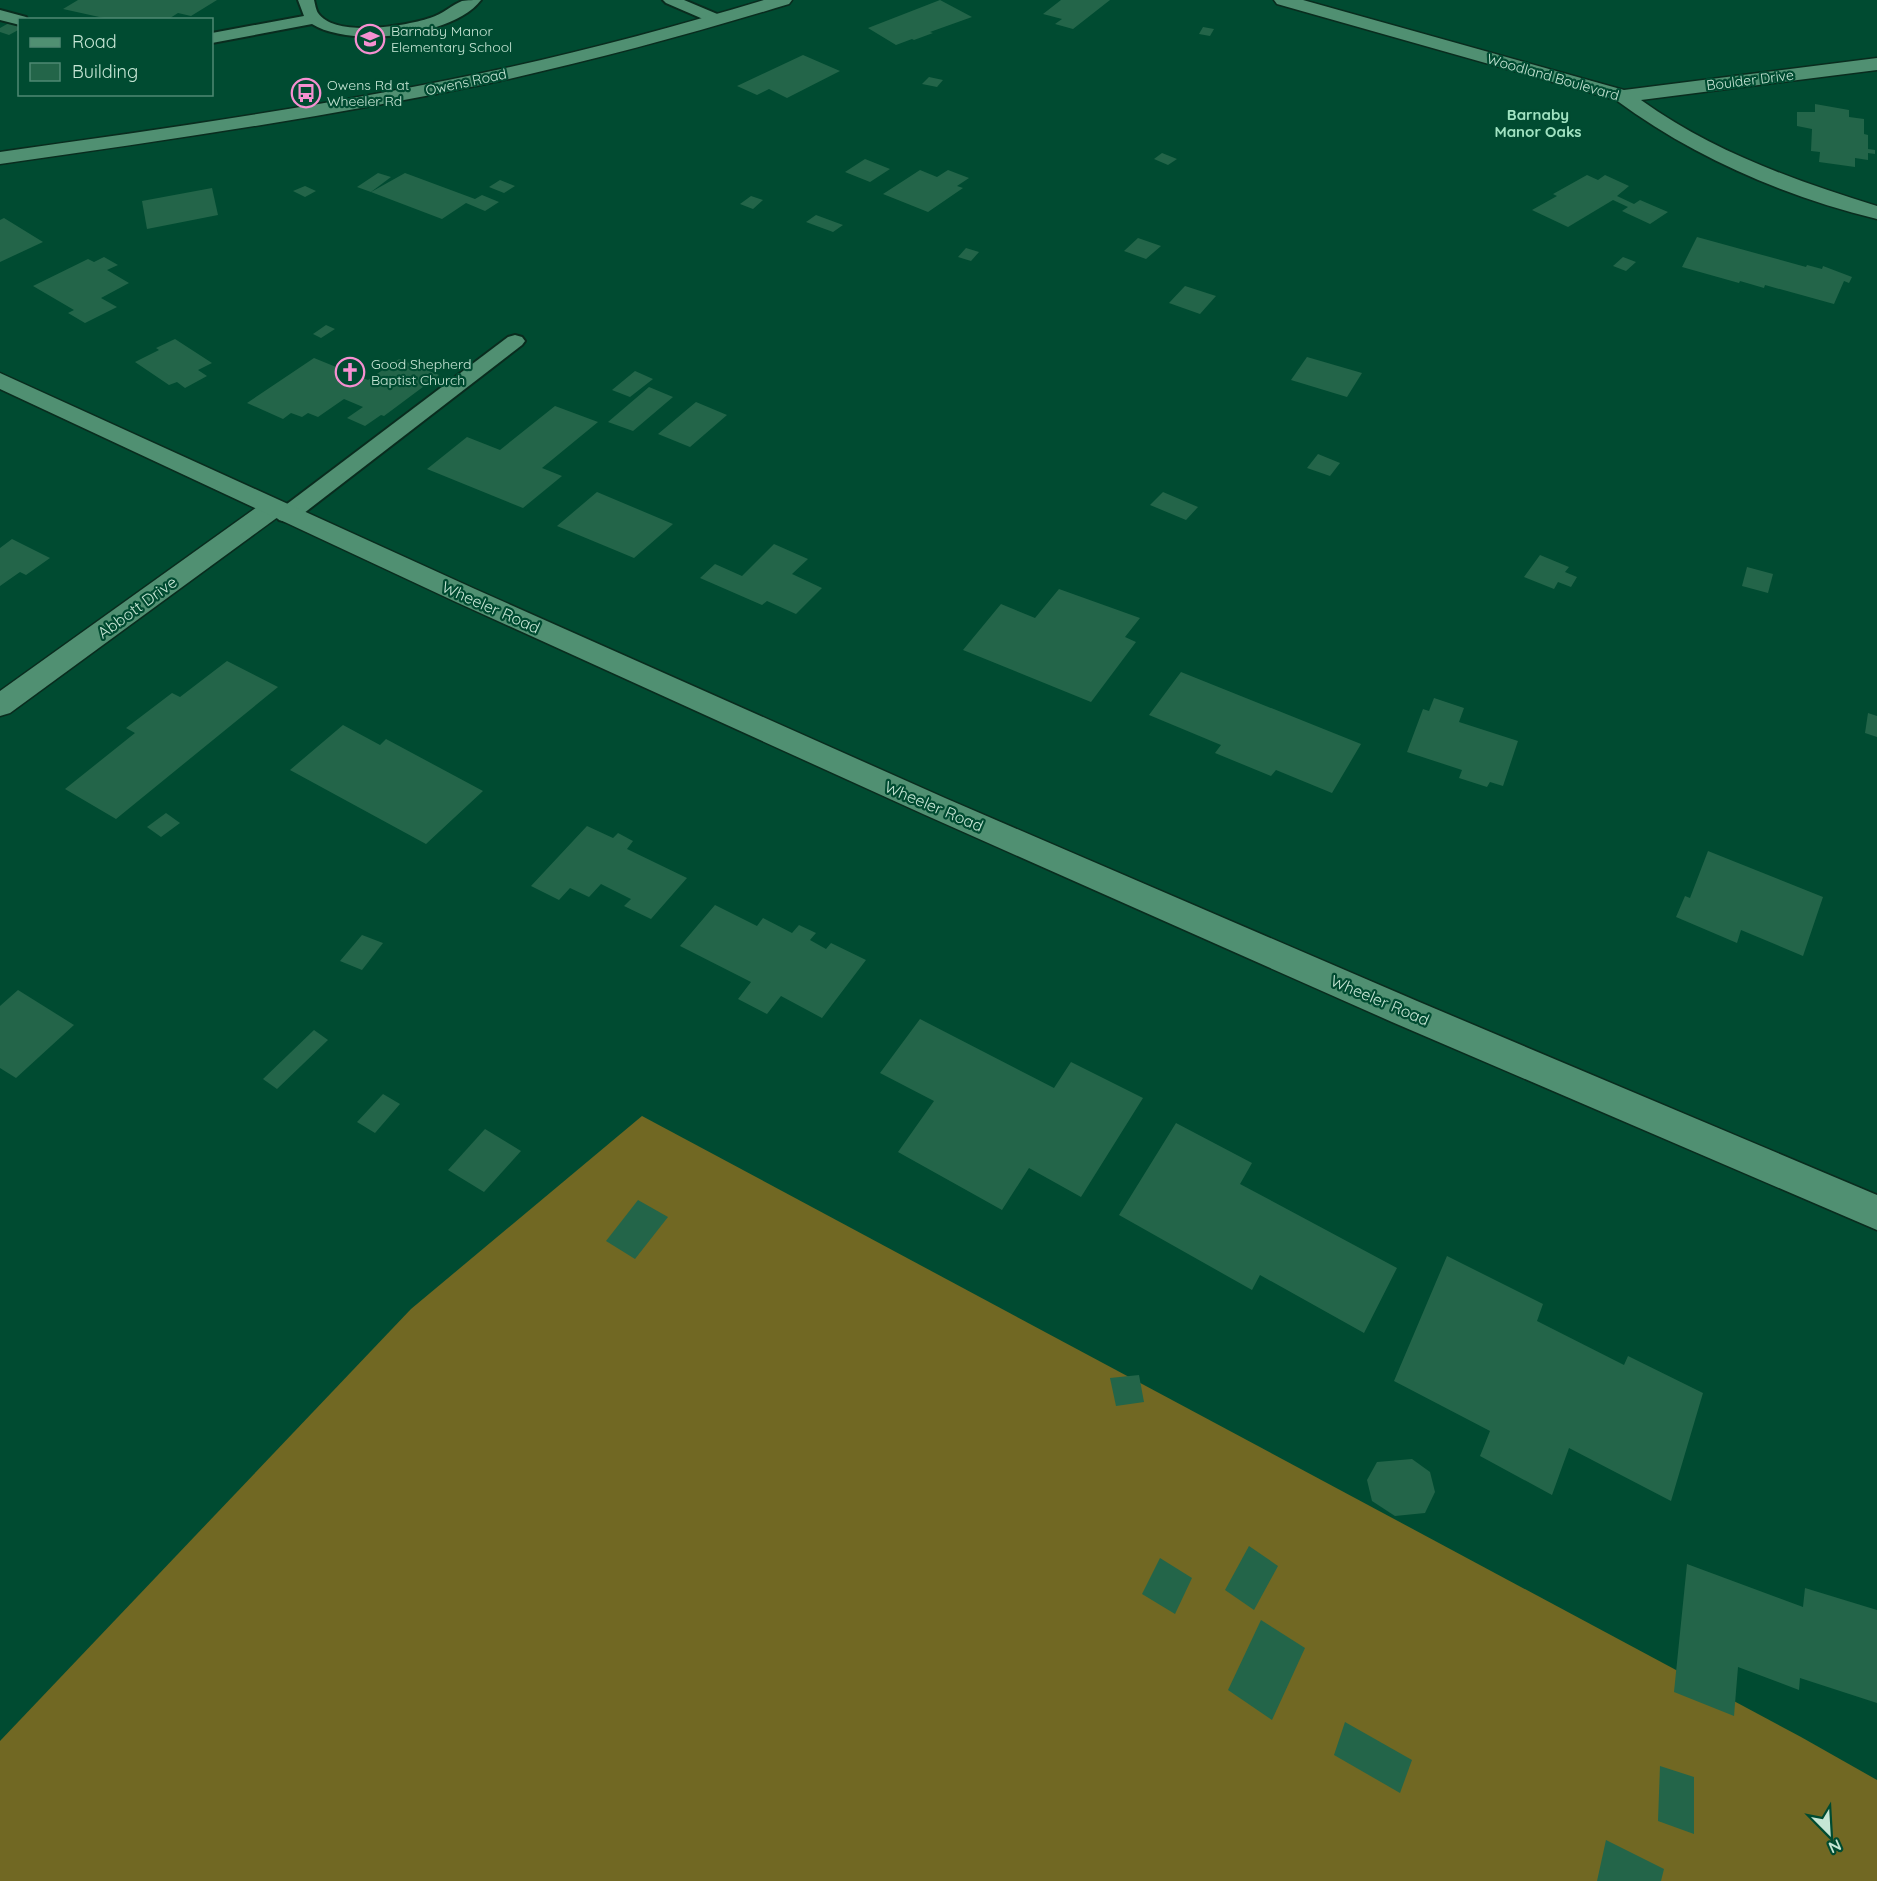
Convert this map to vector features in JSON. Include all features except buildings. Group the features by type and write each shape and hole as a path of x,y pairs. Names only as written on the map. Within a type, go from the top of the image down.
{"street":[{"name":"Owens Road","path":"0,158 316,111 463,83 584,56 783,0"},
{"name":"Woodland Boulevard","path":"1283,0 1623,96 1669,128 1722,155 1816,195 1877,213"},
{"name":"Boulder Drive","path":"1623,96 1877,64"},
{"name":"Wheeler Road","path":"0,380 280,512 856,772 1877,1213"},
{"name":"Abbott Drive","path":"0,706 280,512"}],"lane":[{"path":"306,0 307,10 314,19 342,30 373,33 406,30 446,19 461,11 473,0"},
{"path":"671,0 716,19"},
{"path":"0,15 18,20"},
{"path":"213,38 314,19"},
{"path":"280,512 515,341"}],"shaded area":[{"path":"642,1116 1801,1737 1877,1780 1877,1881 0,1881 0,1741 411,1309"}],"place":[{"name":"Barnaby Manor Elementary School","path":"370,39"},
{"name":"Owens Rd at Wheeler Rd","path":"306,93"},
{"name":"Good Shepherd Baptist Church","path":"350,372"}],"district":[{"name":"Barnaby Manor Oaks","path":"1538,124"}]}
